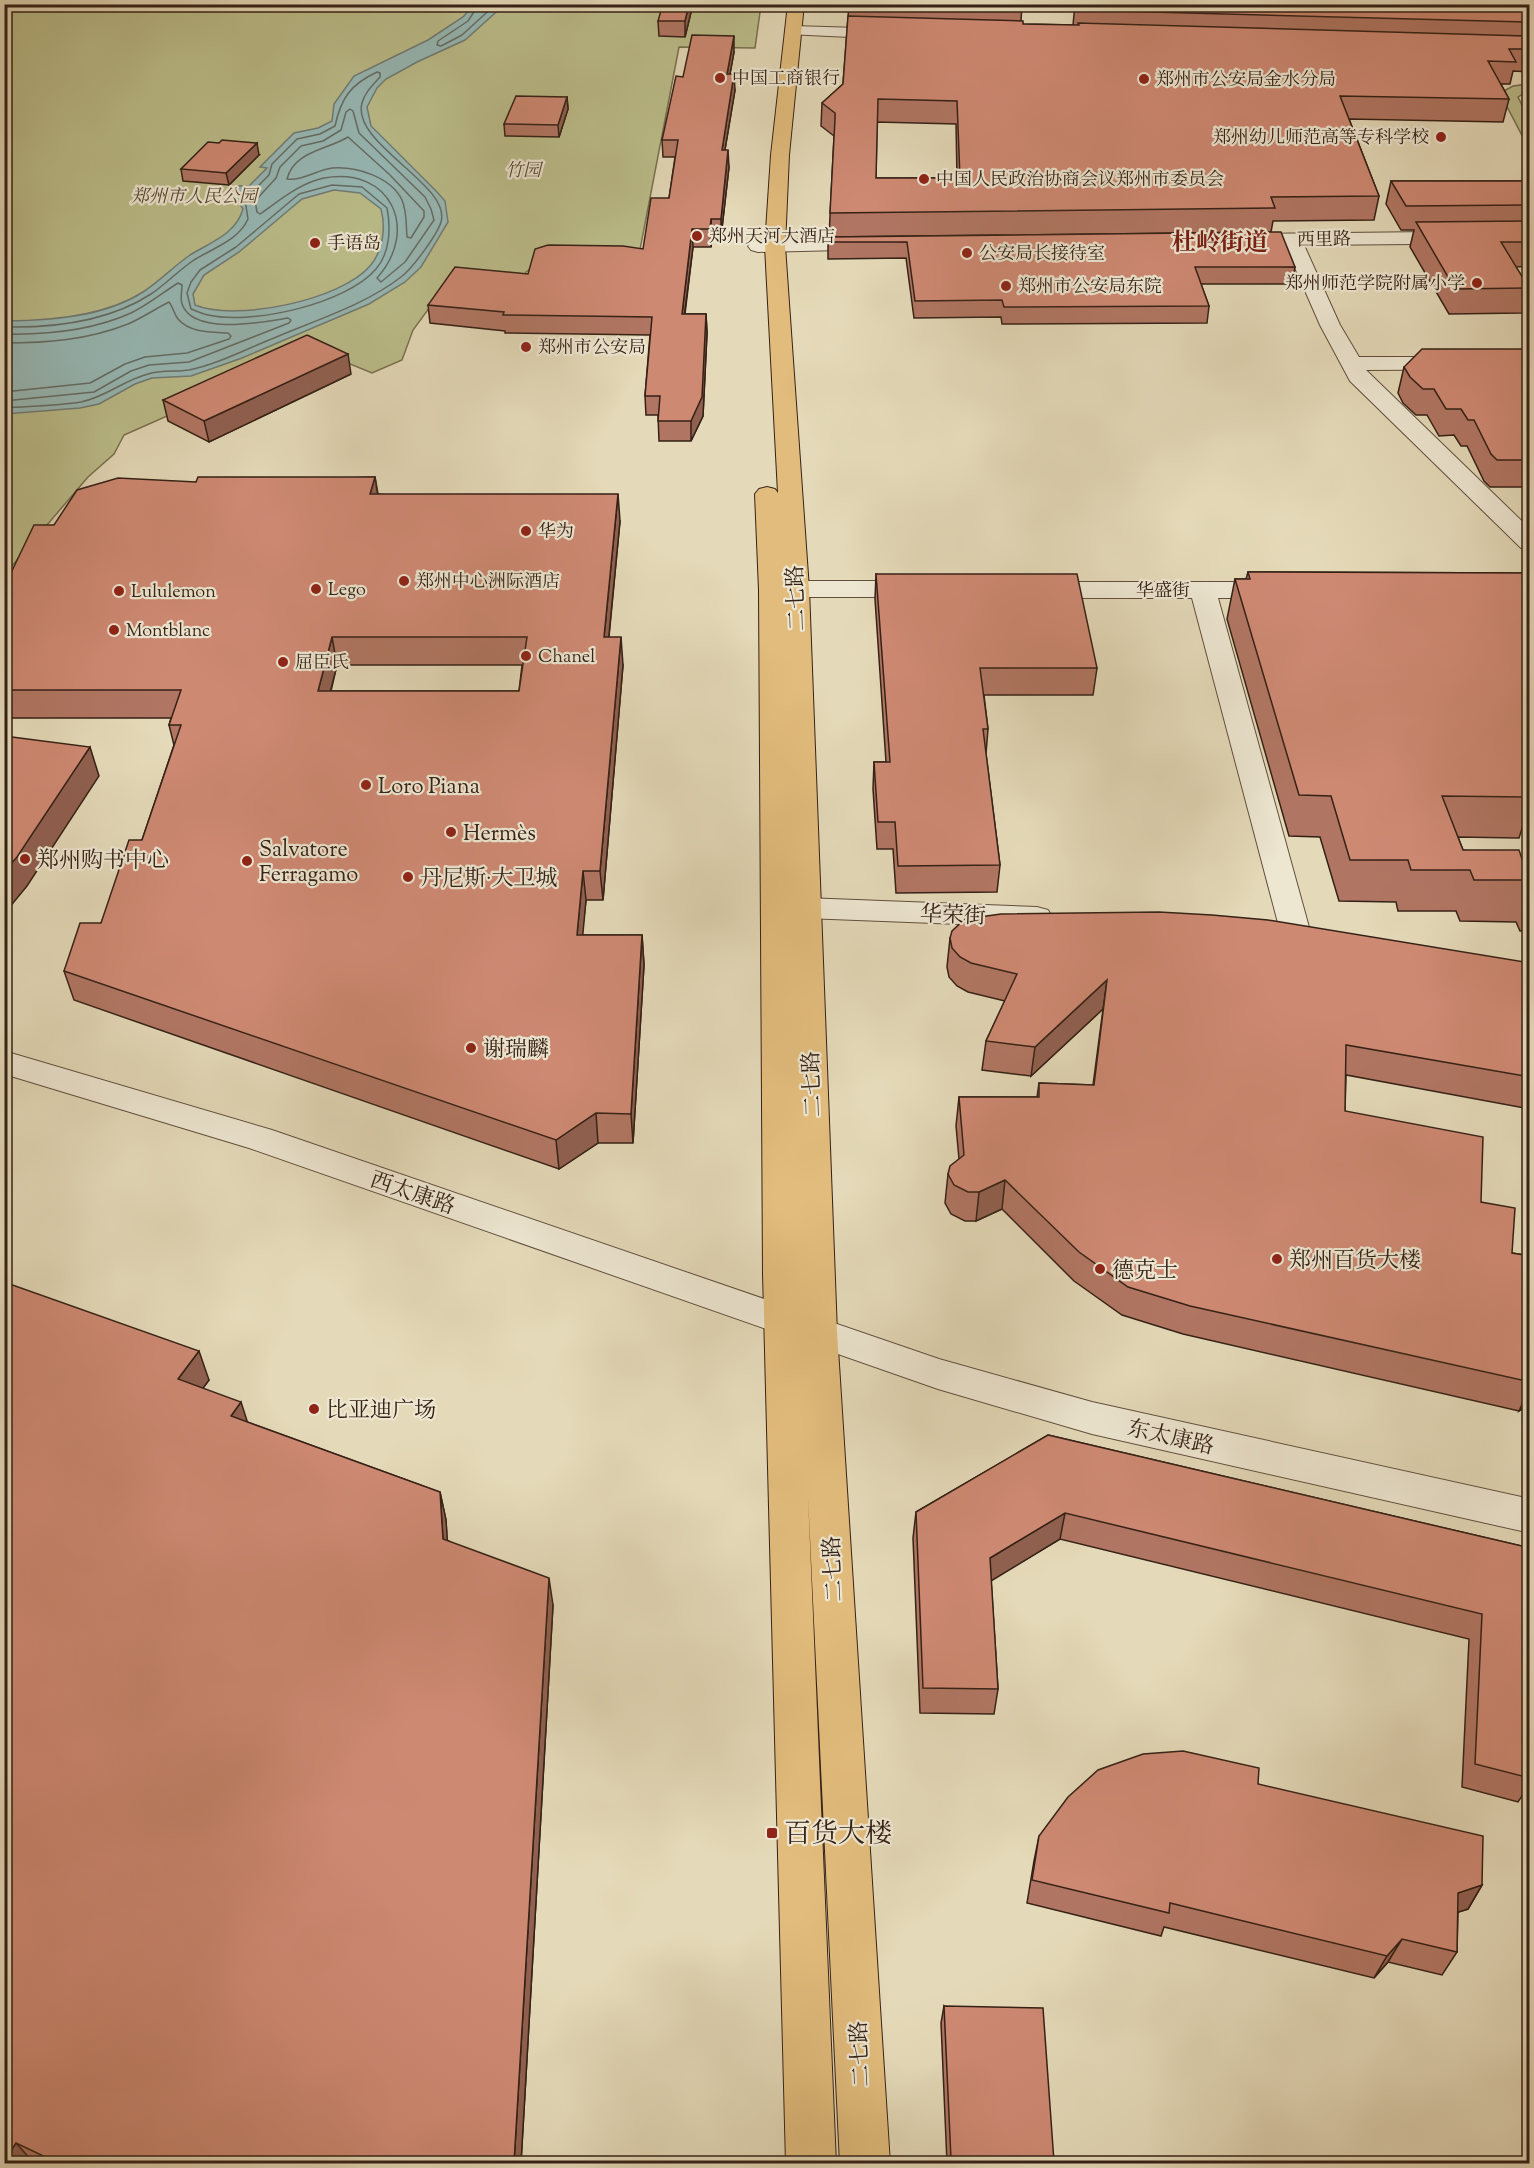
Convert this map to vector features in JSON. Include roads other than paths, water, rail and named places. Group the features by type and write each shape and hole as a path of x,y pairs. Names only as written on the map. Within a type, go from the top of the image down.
{"main road":[{"name":"二七路","path":"791,13 777,190 766,246 782,1320 811,2163"},
{"name":"二七路","path":"766,246 795,589 819,1332 865,2163"}],"street":[{"path":"791,13 911,34"},
{"name":"西里路","path":"1222,241 1530,237"},
{"path":"1292,240 1350,364 1358,376 1530,543"},
{"path":"766,246 892,245"},
{"path":"1350,364 1530,363"},
{"path":"795,589 939,589"},
{"name":"华盛街","path":"1011,590 1296,590"},
{"path":"1203,590 1309,940 1262,934"},
{"name":"华荣街","path":"805,908 1066,917"},
{"name":"西太康路","path":"4,1062 260,1139 819,1332"},
{"name":"东太康路","path":"819,1332 938,1374 1092,1418 1530,1516"}],"water":[{"path":"474,5 504,5 465,40 386,79 377,88 367,107 371,126 445,201 448,222 421,267 405,282 369,304 242,358 191,376 152,378 135,384 99,404 80,408 5,414 5,321 76,316 111,307 143,292 190,255 235,225 243,209 232,192 239,186 249,186 267,168 260,167 294,133 318,128 332,121 334,104 354,76 428,40 463,17","holes":["334,190 360,193 381,209 383,231 381,246 374,260 356,278 336,289 287,305 236,311 213,310 195,305 193,294 204,275 239,252 302,199"]}],"place":[{"name":"中国工商银行","path":"720,78"},
{"name":"郑州市公安局金水分局","path":"1144,79"},
{"name":"郑州幼儿师范高等专科学校","path":"1441,137"},
{"name":"中国人民政治协商会议郑州市委员会","path":"924,179"},
{"name":"郑州天河大酒店","path":"697,236"},
{"name":"手语岛","path":"315,243"},
{"name":"公安局长接待室","path":"967,253"},
{"name":"郑州师范学院附属小学","path":"1477,283"},
{"name":"郑州市公安局东院","path":"1006,286"},
{"name":"郑州市公安局","path":"526,347"},
{"name":"华为","path":"526,531"},
{"name":"郑州中心洲际酒店","path":"404,581"},
{"name":"Lego","path":"316,589"},
{"name":"Lululemon","path":"119,591"},
{"name":"Montblanc","path":"114,630"},
{"name":"Chanel","path":"526,656"},
{"name":"屈臣氏","path":"283,662"},
{"name":"Loro Piana","path":"366,785"},
{"name":"Hermès","path":"451,832"},
{"name":"郑州购书中心","path":"25,859"},
{"name":"Salvatore Ferragamo","path":"247,861"},
{"name":"丹尼斯·大卫城","path":"408,877"},
{"name":"谢瑞麟","path":"471,1048"},
{"name":"郑州百货大楼","path":"1277,1259"},
{"name":"德克士","path":"1100,1269"},
{"name":"比亚迪广场","path":"314,1409"},
{"name":"百货大楼","path":"772,1833"}],"district":[{"name":"杜岭街道","path":"1220,242"}],"park label":[{"name":"竹园","path":"523,170"},
{"name":"郑州市人民公园","path":"194,196"}]}
